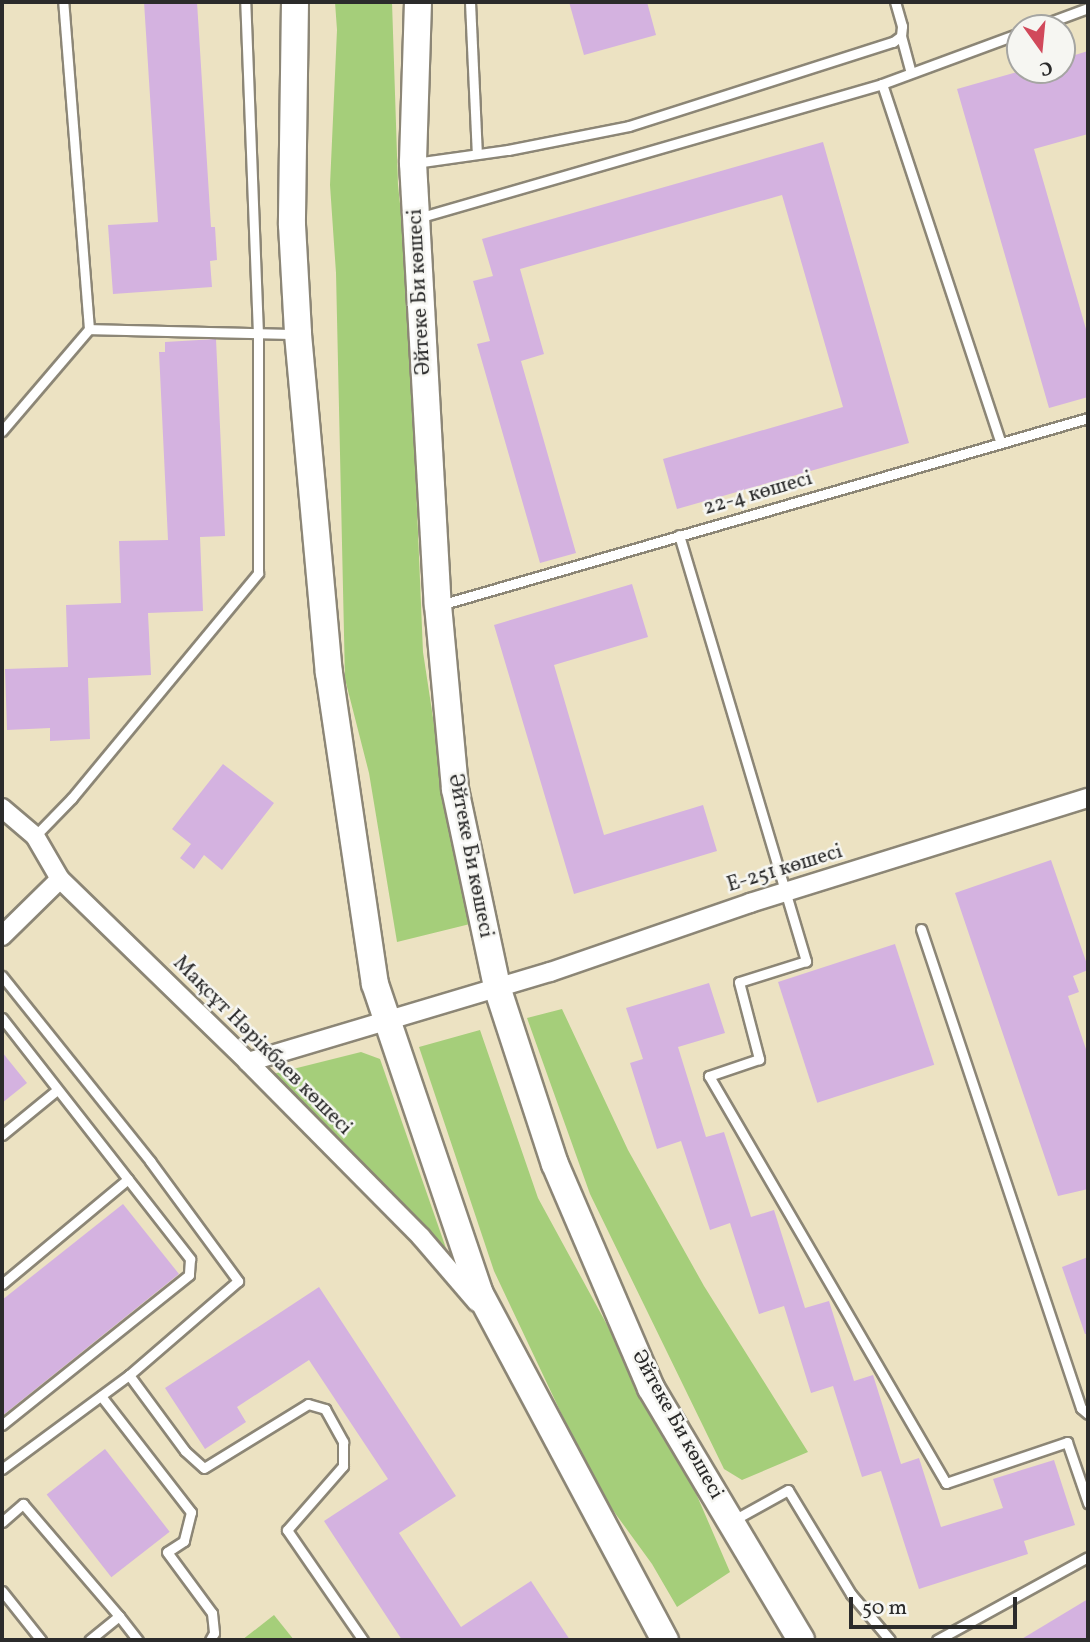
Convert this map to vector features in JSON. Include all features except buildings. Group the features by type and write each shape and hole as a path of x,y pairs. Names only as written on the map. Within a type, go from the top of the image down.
{"street":[{"path":"295,2 292,225 298,334 329,673 375,984 479,1292 665,1640"},
{"name":"Әйтеке Би көшесі","path":"418,2 413,163 438,605 455,789 497,987 555,1164 646,1375 801,1640"},
{"name":"Е-251 көшесі","path":"248,1062 497,987 786,892 1088,798"},
{"name":"Мақсұт Нәрікбаев көшесі","path":"2,808 35,836 60,879 248,1062 421,1237 491,1317"},
{"path":"2,936 60,879"}],"lane":[{"path":"2,431 89,329 64,2"},
{"path":"35,836 72,798 258,573 258,334 245,2"},
{"path":"470,2 477,154"},
{"path":"895,2 911,73"},
{"path":"413,163 629,126 893,42 901,36"},
{"path":"416,219 882,84 1006,38"},
{"path":"882,84 1001,443"},
{"path":"89,329 298,334"},
{"name":"22-4 көшесі","path":"438,605 1088,418"},
{"path":"679,535 806,961 739,982 759,1059 709,1076 946,1483 1067,1442 1088,1503"},
{"path":"921,929 1081,1408 1088,1414"},
{"path":"2,976 150,1161 238,1281 129,1375 2,1469"},
{"path":"2,1018 190,1259 190,1275 2,1425"},
{"path":"2,1135 57,1090"},
{"path":"2,1283 128,1179"},
{"path":"129,1375 184,1451 204,1468 308,1404 325,1409 343,1442 343,1466 287,1530 363,1640"},
{"path":"101,1396 191,1512 184,1541 167,1552 212,1613 214,1633 210,1640"},
{"path":"730,1522 788,1490 851,1594 890,1640"},
{"path":"2,1522 23,1504 138,1640"},
{"path":"937,1640 1088,1558"},
{"path":"2,1591 41,1640"},
{"path":"89,1640 119,1616"}],"green space":[{"path":"335,2 392,2 398,185 407,269 423,652 455,862 470,924 397,942 369,773 345,679 336,273 330,185 337,30"},
{"path":"562,1009 628,1150 704,1286 808,1452 742,1480 724,1469 590,1194 527,1018"},
{"path":"480,1030 538,1198 685,1468 730,1572 677,1607 652,1564 596,1487 494,1271 419,1047"},
{"path":"361,1052 380,1059 448,1254 423,1232 273,1074"},
{"path":"274,1615 294,1640 242,1640"}]}
